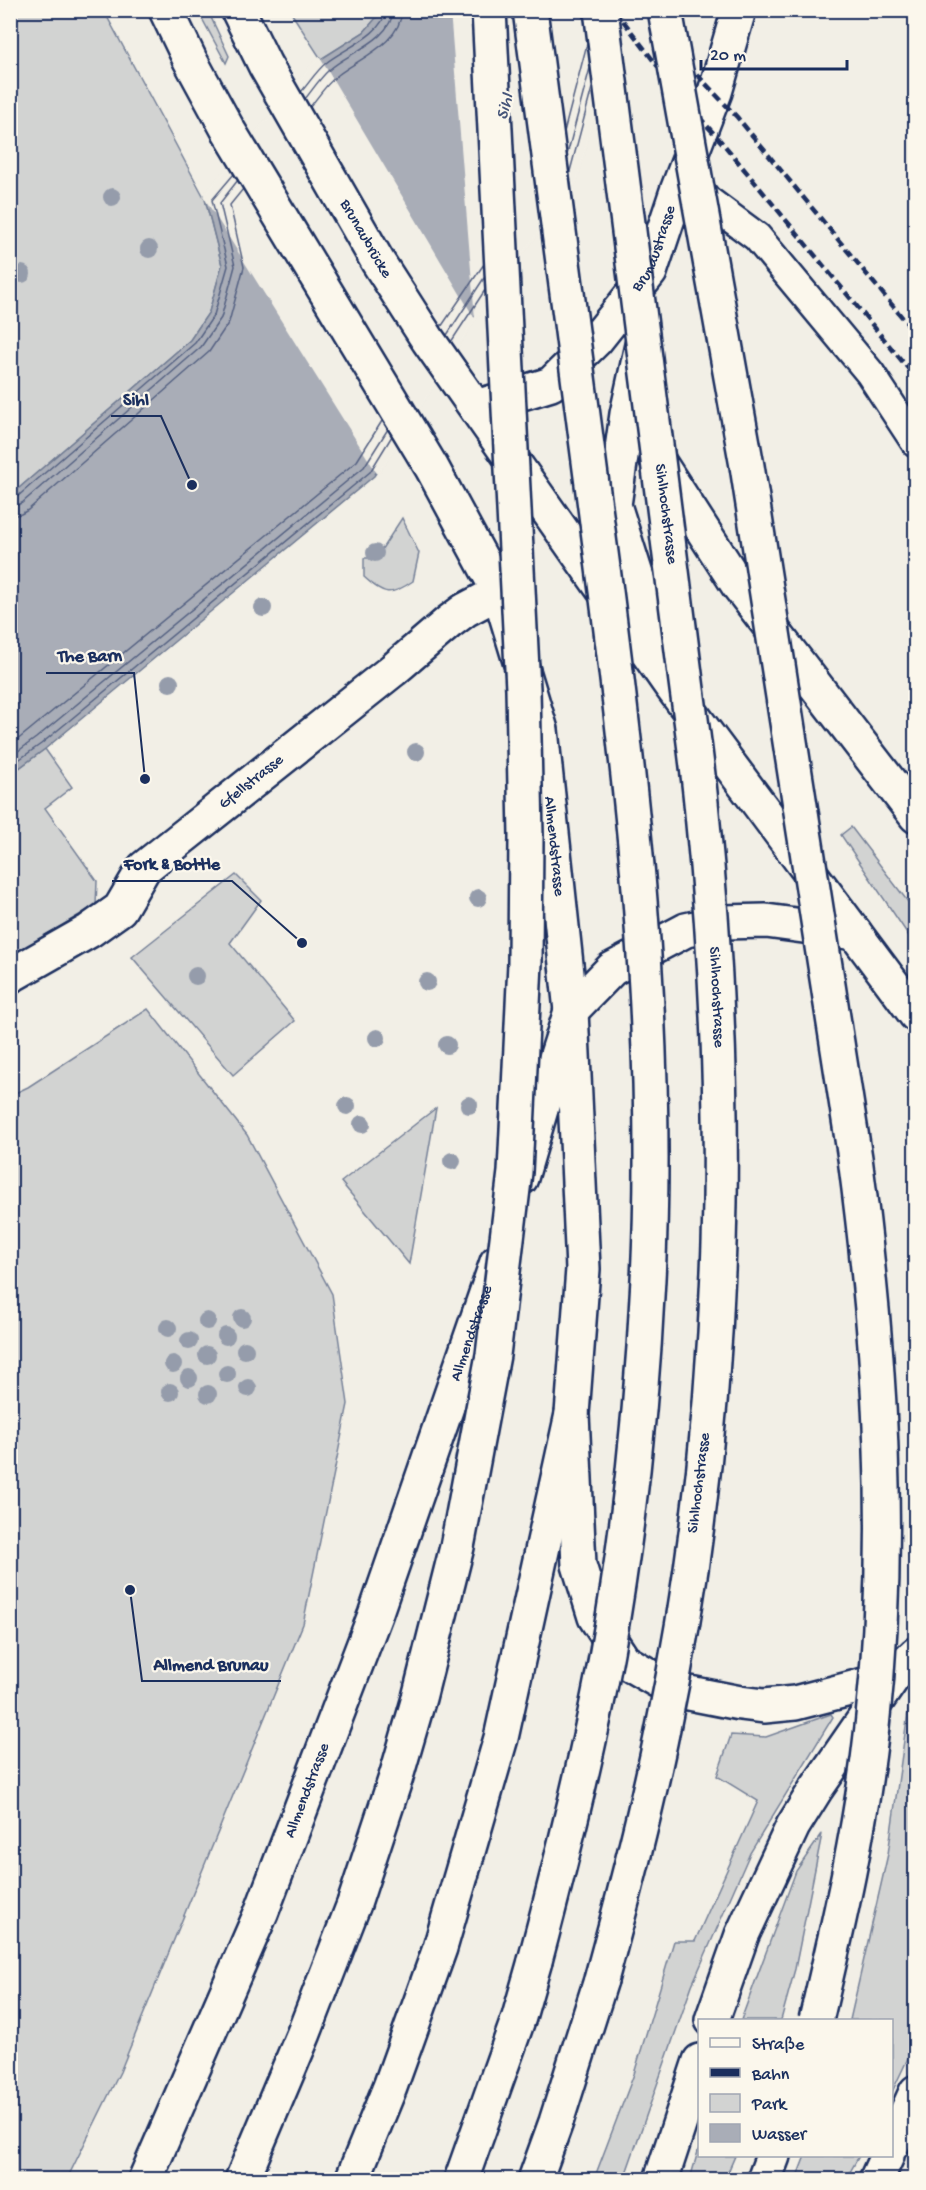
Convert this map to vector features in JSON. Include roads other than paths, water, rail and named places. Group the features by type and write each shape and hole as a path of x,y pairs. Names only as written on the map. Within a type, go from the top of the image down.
{"main road":[{"name":"Allmendstrasse","path":"145,2180 261,1913 375,1615 492,1277 571,1011 541,730 499,592 432,468 227,128 166,10"},
{"name":"Brunaubrücke","path":"238,10 265,65 378,262 428,340 475,407"},
{"path":"242,2180 304,2033 354,1904 396,1777 419,1698 457,1547 493,1355 515,1172 525,963 524,734 489,10"},
{"path":"461,2180 519,2017 582,1772 606,1654 626,1533 640,1407 649,1276 651,1147 647,999 640,890 612,633 530,10"},
{"name":"Sihlhochstrasse","path":"534,2180 556,2122 602,1980 664,1726 687,1588 703,1466 714,1340 720,1203 719,1058 714,947 702,809 671,549 631,255 601,10"},
{"path":"665,10 741,433 785,705 867,1248 882,1482 877,1672 872,1727 855,1841 843,1908 816,2019"},
{"name":"Brunaustrasse","path":"475,407 551,384 596,340 650,272 684,171 715,92 733,15"},
{"path":"650,272 641,352 627,414 614,506 671,686"},
{"path":"475,407 671,686 915,1015"},
{"path":"627,414 738,585 915,816"},
{"name":"Gfellstrasse","path":"10,976 89,931 120,909 144,868 393,670 449,622 465,610 499,592"},
{"path":"855,933 766,921 723,922 686,930 612,969 571,1011 583,1269 572,1414 579,1565 595,1617 624,1661 674,1690 765,1706 795,1703 905,1665"},
{"path":"352,2180 390,2087 440,1948 501,1738 572,1414"},
{"path":"712,2019 741,1935 794,1826 816,1789 905,1665"},
{"path":"661,2180 698,2064"},
{"path":"893,2141 915,2092"},
{"path":"764,2180 773,2157"},
{"path":"876,2180 887,2157"}],"lane":[{"path":"684,171 707,200 757,237 870,373 915,443"}],"water":[{"path":"382,11 619,11 482,304 374,476 45,749 11,774 11,495 190,340 209,312 222,265 205,199 321,59 364,32"}],"railway":[{"path":"615,10 678,93 725,146 916,378"},
{"path":"647,10 689,66 737,117 916,334"}],"place":[{"name":"Sihl","path":"192,485"},
{"name":"The Barn","path":"145,779"},
{"name":"Fork & Bottle","path":"302,943"},
{"name":"Allmend Brunau","path":"130,1590"}]}
